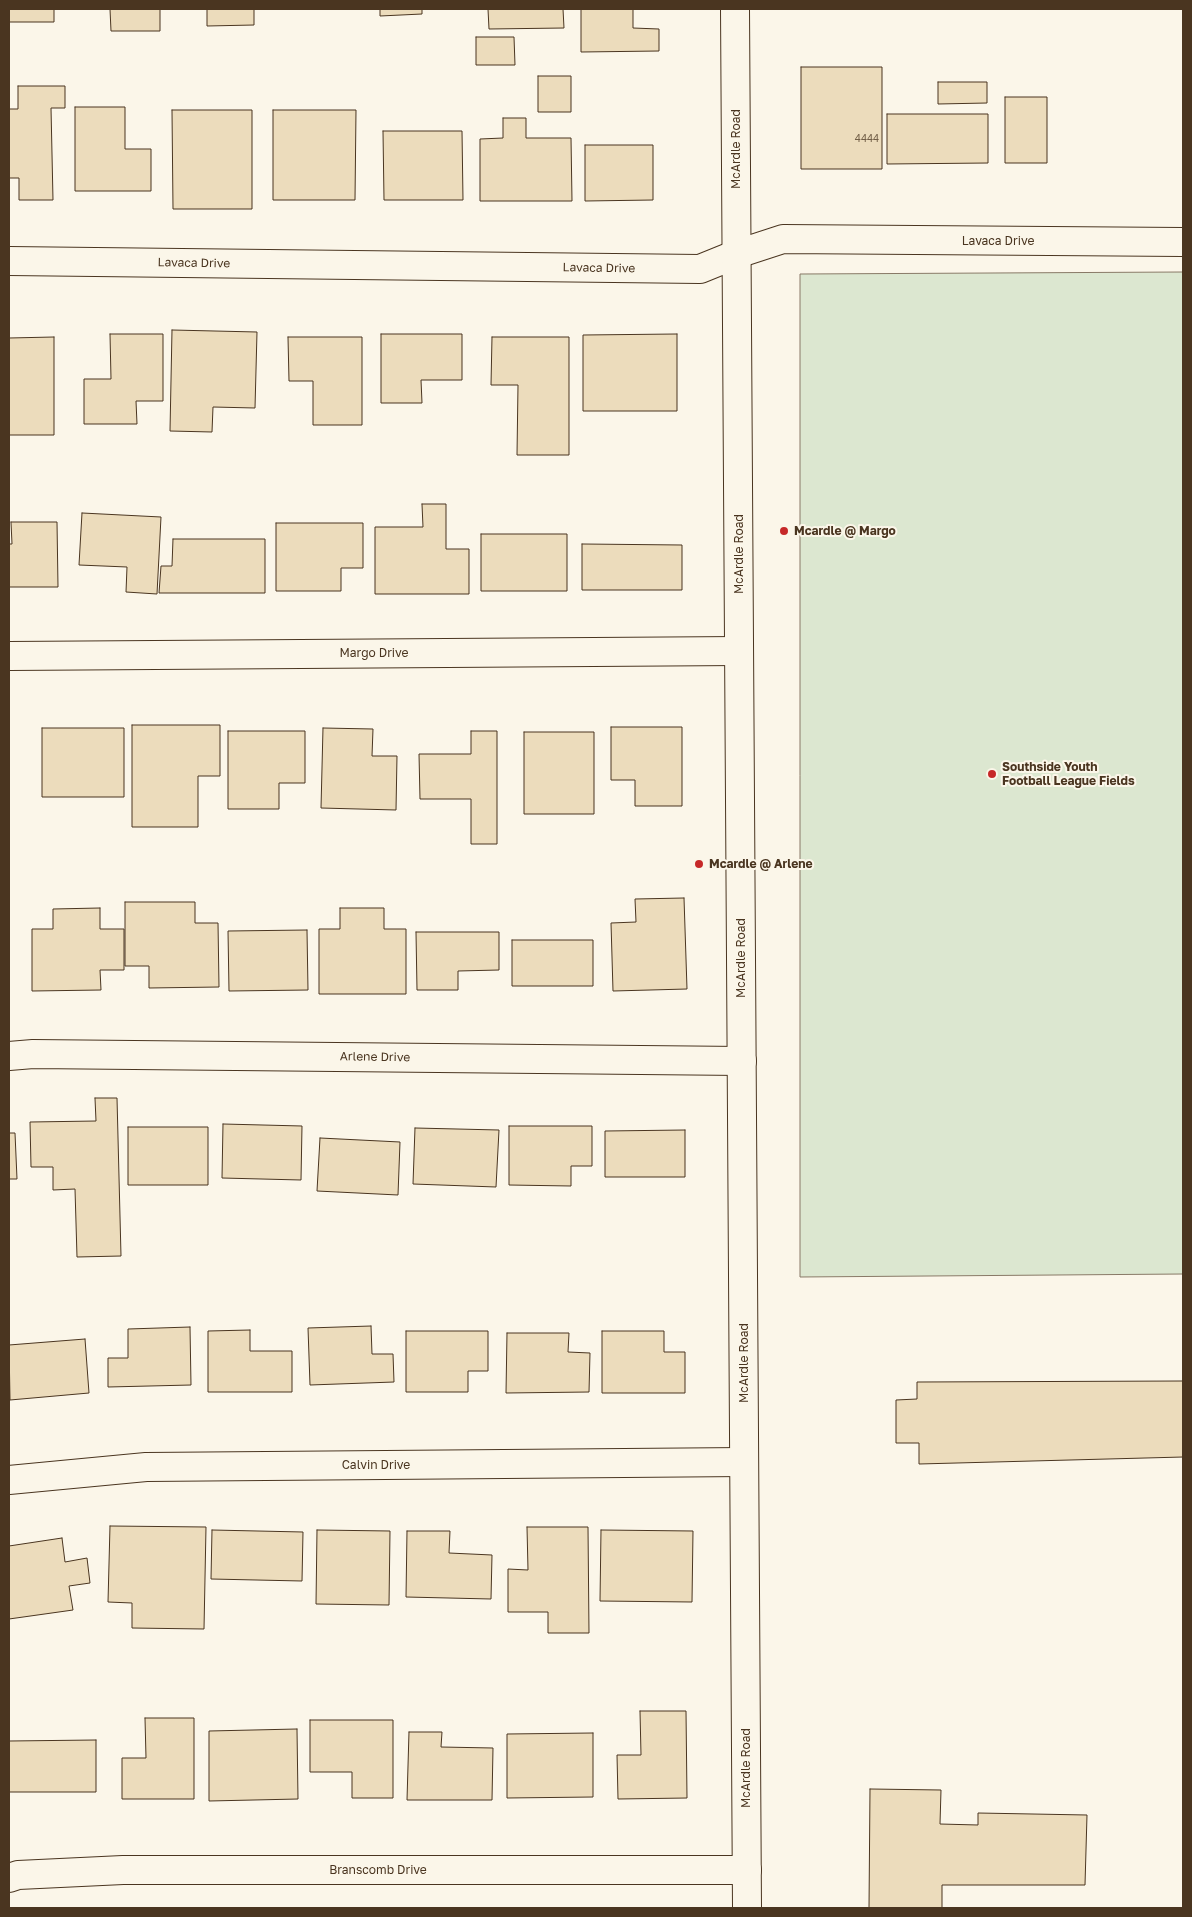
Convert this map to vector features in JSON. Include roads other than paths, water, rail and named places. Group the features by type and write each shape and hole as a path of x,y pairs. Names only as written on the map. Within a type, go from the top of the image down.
{"street":[{"name":"McArdle Road","path":"735,9 747,1908"},
{"name":"Lavaca Drive","path":"9,261 700,270 737,254 783,239 1183,242"},
{"name":"Margo Drive","path":"9,656 739,651"},
{"name":"Arlene Drive","path":"9,1056 43,1054 742,1061"},
{"name":"Calvin Drive","path":"9,1480 146,1467 744,1462"},
{"name":"Branscomb Drive","path":"9,1878 18,1875 123,1870 747,1870"}],"place":[{"name":"Mcardle @ Margo","path":"784,531"},
{"name":"Southside Youth Football League Fields","path":"992,774"},
{"name":"Mcardle @ Arlene","path":"699,864"}]}
